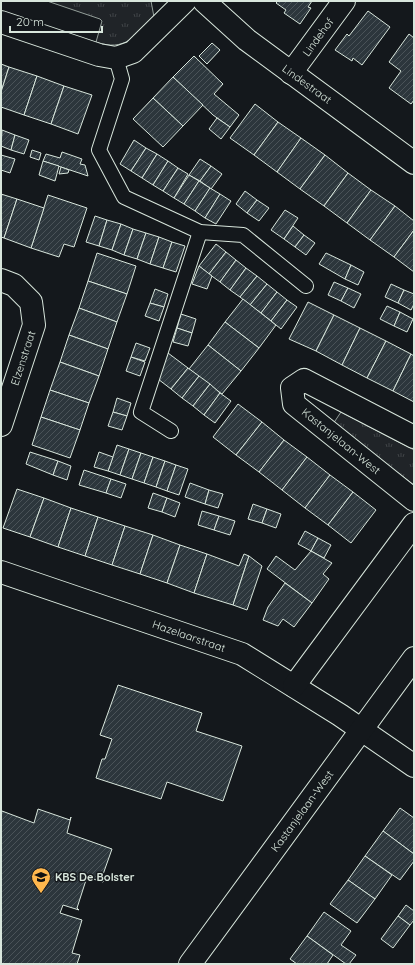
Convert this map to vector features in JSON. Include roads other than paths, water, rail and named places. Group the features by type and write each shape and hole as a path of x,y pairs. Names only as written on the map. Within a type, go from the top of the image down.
{"street":[{"path":"1,22 99,56 116,58 133,52 185,1"},
{"name":"Lindestraat","path":"204,1 247,40 414,163"},
{"name":"Lindehof","path":"292,73 344,1"},
{"name":"Elzenstraat","path":"1,280 14,285 31,302 34,325 1,425"},
{"name":"Kastanjelaan-West","path":"414,437 304,380 292,388 294,404 414,500"},
{"path":"294,686 414,524"},
{"name":"Hazelaarstraat","path":"1,572 242,654 362,730 414,766"},
{"name":"Kastanjelaan-West","path":"190,964 414,658"}],"lane":[{"path":"116,58 122,79 99,150 124,198 200,232 243,235 306,286"},
{"path":"172,430 141,412 200,232"}],"place":[{"name":"KBS De Bolster","path":"41,894"}]}
